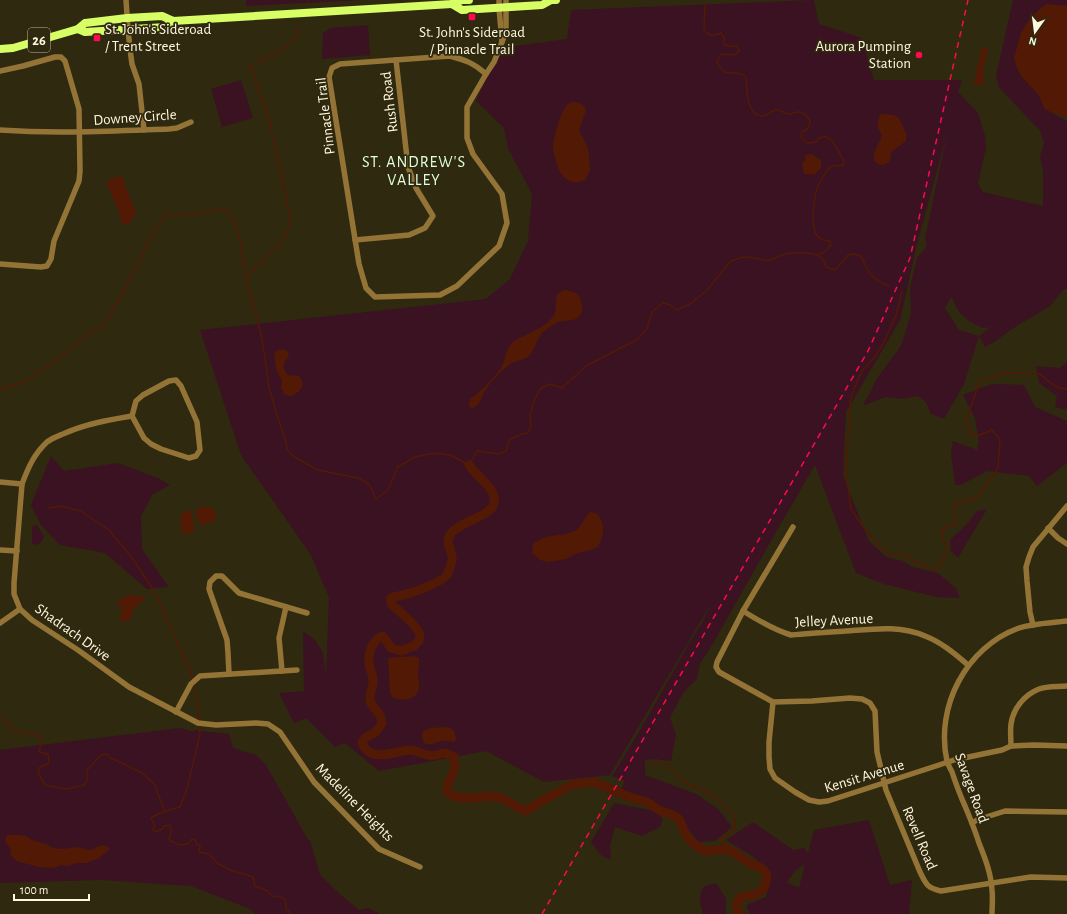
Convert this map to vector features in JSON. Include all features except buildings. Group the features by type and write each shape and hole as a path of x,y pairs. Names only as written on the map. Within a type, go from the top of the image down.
{"main road":[{"name":"26","path":"0,49 12,48 78,29 85,23 127,18 162,16 173,21 452,4 462,0 469,0"},
{"name":"26","path":"452,4 462,10 503,4 542,5 551,0 556,0"},
{"name":"26","path":"78,29 86,32 166,27 173,21"}],"street":[{"path":"126,0 132,64 139,84 144,130"},
{"name":"Pinnacle Trail","path":"486,74 478,66 450,56 340,64 332,68 329,77 359,264 366,288 375,297 440,295 457,286 498,246 507,223 502,194 473,154 467,138 467,108 494,62 502,42 503,4"},
{"name":"Downey Circle","path":"0,71 55,57 61,57 65,61 79,109 79,132"},
{"name":"Rush Road","path":"355,240 409,235 425,228 433,216 416,188 408,167 396,60"},
{"name":"Downey Circle","path":"0,130 35,133 144,130 177,128 191,122"},
{"path":"0,264 41,267 47,266 51,259 54,241 79,181 79,132"},
{"path":"176,380 181,386 197,422 200,450 196,456 189,458 161,449 151,444 144,438 132,416 136,402 143,395 169,381 176,380"},
{"name":"Shadrach Drive","path":"132,416 101,421 73,429 48,441 34,458 22,484 14,594 20,608 32,620 130,687 153,700"},
{"path":"0,482 22,484"},
{"path":"1033,625 1030,612 1026,567 1033,547 1067,506"},
{"path":"793,527 743,611 717,662 716,667 723,675 773,702 801,702 850,698 862,699 870,703 875,710 878,752 885,783"},
{"path":"1048,528 1058,538 1067,544"},
{"path":"0,550 17,551"},
{"path":"229,674 227,640 209,589 210,582 216,576 222,576 239,593 307,613"},
{"path":"282,671 279,638 286,607"},
{"path":"0,623 20,608"},
{"name":"Jelley Avenue","path":"743,611 767,626 791,635 892,628 915,632 938,642 968,665"},
{"name":"Savage Road","path":"992,914 991,882 986,860 948,762 944,742 944,730 948,708 958,682 968,665 983,650 1008,633 1020,628 1067,621"},
{"path":"176,712 191,684 200,676 298,670"},
{"path":"1011,746 1011,724 1018,705 1024,698 1040,689 1067,686"},
{"name":"Madeline Heights","path":"153,700 198,723 216,725 256,723 268,724 280,732 314,782 379,849 420,867"},
{"name":"Kensit Avenue","path":"773,702 769,742 770,769 775,778 782,784 809,800 819,802 828,801 954,760 1002,750 1011,746 1067,746"},
{"name":"Revell Road","path":"885,783 886,790 920,872 926,884 932,889 941,891 1030,877 1067,878"},
{"path":"972,823 1005,811 1067,812"}],"shaded area":[{"path":"246,0 363,0 246,6"},
{"path":"814,0 819,24 862,38 874,80 962,80 958,92 978,113 985,136 986,147 978,184 983,192 1043,206 1043,170 1040,157 1044,143 1040,131 999,87 996,76 1013,0 1067,0 1067,6 1046,4 1022,77 1038,94 1045,109 1067,121 1067,289 1064,289 1050,306 985,347 979,336 964,384 944,419 931,414 926,402 918,396 901,399 885,397 863,406 878,377 901,346 911,314 910,288 917,258 927,246 925,238 948,130 916,248 900,320 846,412 843,476 869,541 886,557 903,561 912,567 938,573 956,588 960,598 936,597 884,584 856,573 815,465 711,647 700,663 697,679 683,693 670,718 676,734 671,761 654,759 645,760 645,775 696,794 718,809 732,827 715,841 699,842 682,821 664,809 626,793 621,789 625,781 612,776 702,623 710,605 610,775 544,782 486,751 379,771 345,743 335,747 306,718 294,723 279,693 304,691 303,631 315,640 323,653 326,676 329,598 311,555 241,455 200,330 486,299 510,279 528,241 532,194 508,148 504,128 476,101 500,48 567,39 571,10","holes":["951,297 959,312 969,321 983,328 991,327 979,336 959,330 945,308"]},
{"path":"1046,4 1067,6 1067,117 1045,109 1038,94 1022,77 1014,58 1021,33 1031,17"},
{"path":"368,25 370,55 322,59 323,33 331,28"},
{"path":"982,47 988,48 983,69 983,85 975,85 974,83"},
{"path":"241,80 253,118 222,127 211,89"},
{"path":"573,102 581,104 586,110 579,130 588,148 590,170 585,180 579,182 573,182 564,178 556,163 553,149 560,118 565,107"},
{"path":"880,115 894,115 899,118 907,135 906,141 891,152 890,160 883,165 880,165 875,161 874,156 882,135 879,129 878,121"},
{"path":"811,154 821,160 821,168 814,174 804,174 802,164 806,158 805,155"},
{"path":"121,175 136,213 131,222 126,224 121,223 120,215 106,182"},
{"path":"565,290 575,292 578,295 582,303 582,311 579,316 575,319 558,322 543,332 540,335 532,353 505,368 494,378 484,391 478,405 473,408 470,407 470,399 484,388 501,368 511,344 517,339 539,328 552,318 556,310 557,295"},
{"path":"283,349 288,352 289,355 284,363 284,370 288,375 299,376 302,383 302,388 292,396 285,395 281,388 282,381 276,369 274,354 278,350"},
{"path":"1067,362 1067,410 1055,407 1057,396 1039,383 1036,366 1060,368"},
{"path":"992,384 1024,385 1035,407 1067,421 1067,463 1037,486 1029,476 987,471 961,485 955,485 951,454 953,441 977,450 979,442 975,418 963,395"},
{"path":"51,456 64,471 118,463 160,479 170,485 152,495 141,517 142,549 169,587 147,589 105,553 60,545 41,525 31,505"},
{"path":"208,507 215,510 216,518 214,521 203,525 198,520 196,508"},
{"path":"987,509 958,558 951,551 950,540 967,524 977,511"},
{"path":"189,510 193,516 194,531 185,534 182,533 180,520 182,513"},
{"path":"591,512 598,514 603,527 603,534 598,547 575,554 566,559 549,562 540,560 532,553 533,544 545,537 568,534 575,531"},
{"path":"37,525 44,537 41,543 36,545 32,543 32,526"},
{"path":"130,595 145,597 144,600 133,609 130,620 123,622 120,618 122,607 117,604 120,599"},
{"path":"414,656 419,658 419,685 416,695 405,699 393,698 390,692 388,658"},
{"path":"445,727 454,731 456,737 455,742 443,741 431,744 424,743 422,733 424,731 432,728"},
{"path":"180,728 194,732 194,730 229,734 233,748 256,755 266,765 310,841 320,875 359,910 368,908 380,914 256,914 248,908 191,886 101,880 0,883 0,750"},
{"path":"614,803 655,811 663,819 660,827 642,836 615,827 610,846 611,860 601,855 591,842"},
{"path":"869,820 890,885 912,880 909,914 750,914 746,906 766,897 771,880 766,867 752,856 726,840 753,822 793,850 804,848 808,853 814,830","holes":["805,864 799,888 787,882 796,870"]},
{"path":"7,835 26,836 32,840 46,844 53,848 62,849 78,847 88,850 102,845 108,847 109,850 99,858 86,863 76,863 68,866 61,865 54,868 39,867 16,861 11,855 11,849 5,841"},
{"path":"716,883 726,899 726,914 703,914 700,903 701,890 706,886"}],"waterway":[{"path":"705,4 704,30 708,34 712,35 721,33 724,37 724,44 728,46 737,46 739,51 735,55 722,54 717,61 723,71 727,73 742,74 746,77 748,101 753,112 757,115 763,116 775,110 789,114 798,112 805,114 810,124 807,129 802,132 801,137 804,141 811,143 816,142 819,138 829,138 834,143 844,161 843,165 832,166 829,168 816,191 813,214 814,229 821,239 830,241 831,245 824,252 817,255"},
{"path":"258,62 281,50 296,38 299,27"},
{"path":"254,64 250,65 272,131"},
{"path":"273,136 291,221 283,240 246,277 261,334 269,388 286,441 287,449 294,457 318,470 358,478 369,484 376,499 388,490 398,467 415,457 434,453 450,455 469,465 477,451 499,454 506,451 510,439 527,433 531,427 530,416 534,401 540,389 550,384 562,388 586,366 638,339 647,329 652,312 663,303 670,305 677,310 690,304 707,290 731,261 742,257 771,260 786,254 805,253 819,256 823,259 826,267 835,270 848,255 854,254 861,256 868,271 874,278 889,286"},
{"path":"0,388 2,389 25,382 65,354 90,332 104,325 123,293 157,226 167,214 181,216 227,208 239,235 246,277"},
{"path":"902,291 896,315 883,344 873,359 862,371 850,401 846,472 851,509 883,550 892,555 906,554 911,560 937,570 948,550 942,536 942,529 956,525 954,503 977,497 998,468 1000,439 992,430 977,436 970,434 966,420 979,382 1005,373 1040,374 1056,386 1067,389"},
{"path":"469,465 491,490 494,499 493,506 488,512 455,529 450,535 448,541 452,554 452,561 448,573 444,578 422,589 391,598 391,604 412,623 420,636 419,641 414,646 401,651 391,648 382,636 376,640 370,650 369,665 373,680 370,701 380,715 382,723 376,732 365,738 362,742 366,749 377,755 412,750 430,755 446,753 454,757 455,766 448,783 447,792 453,796 466,798 490,796 497,797 504,799 525,811 573,784 594,782 632,798 647,802 659,810 679,819 687,837 696,846 705,851 728,849 751,864 761,868 766,873 767,877 764,888 755,895 740,898 737,903 737,909 740,914"},
{"path":"49,508 61,506 81,511 109,530 133,559 155,593 190,670 193,680"},
{"path":"194,683 199,721"},
{"path":"0,719 9,723 13,732 39,734 42,739 39,752 48,754 49,763 39,768 38,773 45,785 66,789 84,785 87,781 87,770 101,755 107,754 111,758 142,773 154,784 165,811"},
{"path":"199,725 200,734 187,789 180,807 151,818 155,826 152,829 156,832 164,826 170,825 171,832 169,839 170,841 180,845 189,843 192,839 195,840 197,845 200,845 199,852 209,854 217,863 232,871 253,877 255,886 268,891 272,896 285,899 286,909 291,914"},
{"path":"650,764 665,763 685,782 712,795 733,813 735,830 720,839 728,849"}],"railway":[{"path":"542,914 868,351 910,258 968,0"}],"place":[{"name":"St. John's Sideroad / Pinnacle Trail","path":"472,17"},
{"name":"St. John's Sideroad / Trent Street","path":"97,38"},
{"name":"Aurora Pumping Station","path":"919,55"}],"district":[{"name":"ST. ANDREW'S VALLEY","path":"414,170"}]}
